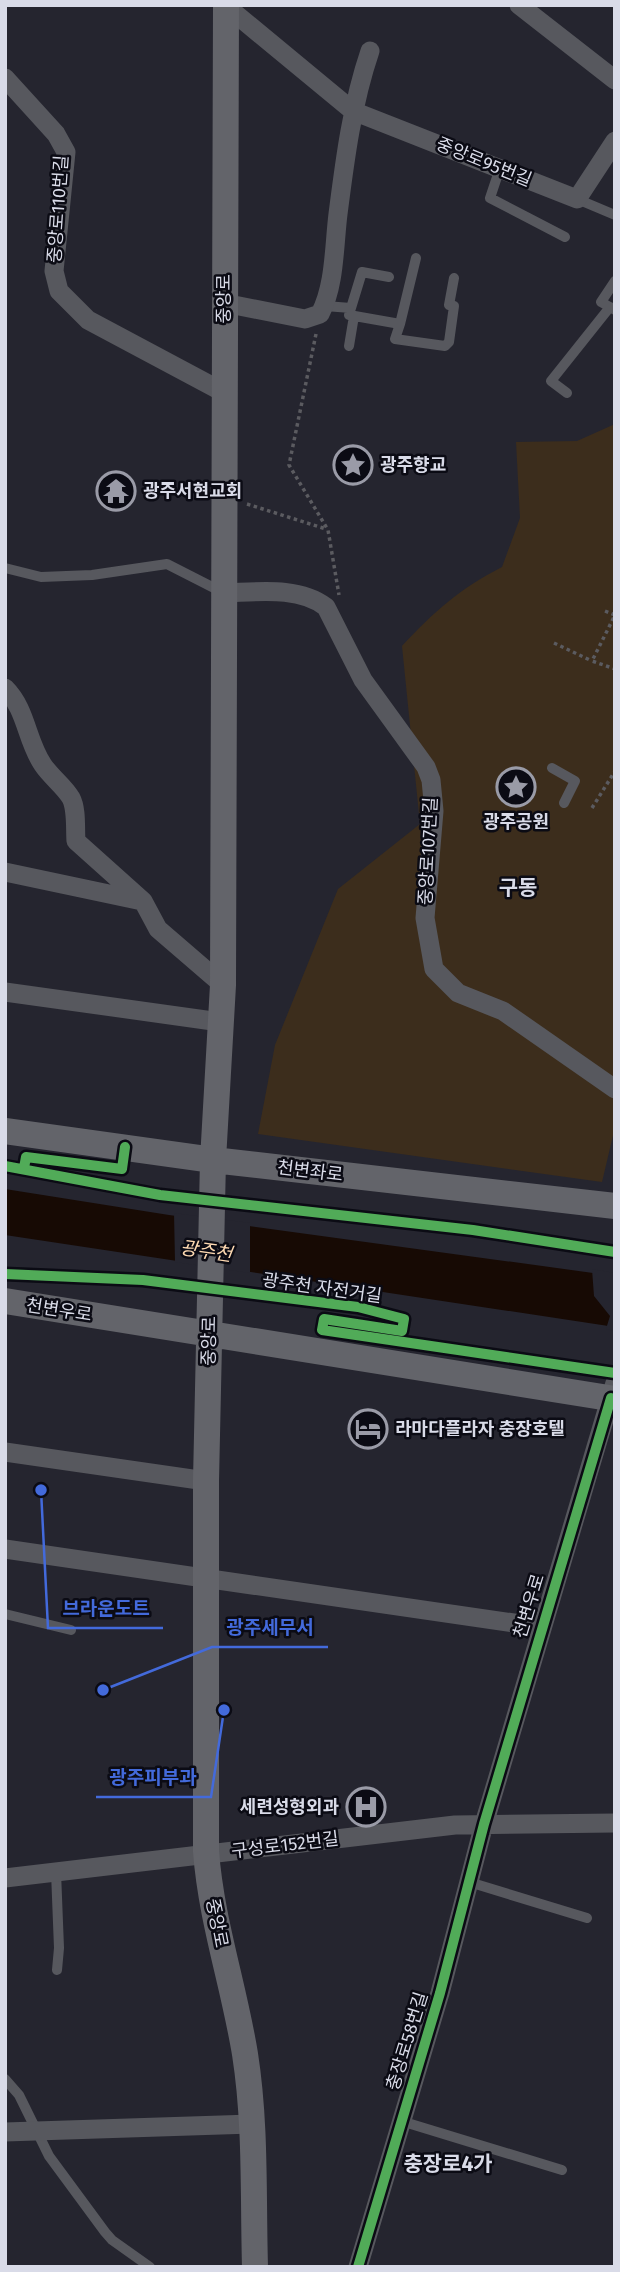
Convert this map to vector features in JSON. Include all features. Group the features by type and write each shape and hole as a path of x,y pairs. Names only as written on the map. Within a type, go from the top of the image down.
{"main road":[{"name":"중앙로","path":"226,6 222,985 213,1160 206,1481 206,1854 213,1905 245,2056 252,2124 255,2267"},
{"name":"천변좌로","path":"5,1130 213,1160 615,1206"},
{"name":"천변우로","path":"5,1301 614,1393"}],"street":[{"path":"519,5 615,80"},
{"name":"중앙로95번길","path":"226,6 353,111 578,199"},
{"path":"224,303 305,319 323,310 353,111 370,51"},
{"name":"중앙로110번길","path":"5,78 57,134 66,152 54,271 59,291 88,320 223,392"},
{"path":"578,199 615,141"},
{"path":"225,593 298,594 318,601 332,615"},
{"name":"중앙로107번길","path":"332,615 363,680 426,766 431,779 433,811 425,918 434,969 458,993 503,1011 615,1088"},
{"path":"5,688 15,698 26,720 30,742 44,766 72,800 76,841 143,901 158,929 222,985"},
{"path":"5,872 143,901"},
{"path":"5,992 220,1022"},
{"name":"천변우로","path":"484,1824 541,1627 614,1393"},
{"path":"5,1452 206,1481"},
{"path":"5,1549 206,1577"},
{"name":"천변우로","path":"206,1577 541,1627"},
{"name":"구성로152번길","path":"5,1878 484,1824 615,1823"},
{"name":"충장로58번길","path":"358,2267 440,1993 484,1824"},
{"path":"5,2132 252,2124"}],"lane":[{"path":"500,168 490,198 565,236"},
{"name":"중앙로95번길","path":"578,199 615,215"},
{"path":"416,258 396,339 444,346 449,342 454,306 449,305 454,278"},
{"path":"349,346 352,312 362,272 389,277"},
{"path":"567,393 551,381 613,308 601,302 615,281"},
{"path":"323,310 352,312 400,324"},
{"path":"5,568 41,577 92,575 167,564 225,593"},
{"path":"552,768 575,781 564,803"},
{"path":"5,1614 71,1630"},
{"path":"56,1872 59,1948 57,1970"},
{"path":"469,1882 587,1918"},
{"path":"5,2079 19,2095 49,2156 112,2240 150,2267"},
{"path":"400,2121 562,2170"}],"path":[{"path":"323,310 289,464 328,530 340,591 332,615"},
{"path":"224,503 249,504 328,530"},
{"path":"592,661 615,615 605,611"},
{"path":"554,643 615,669"},
{"path":"592,808 615,771"}],"shaded area":[{"name":"광주공원","path":"615,424 615,1127 602,1182 258,1134 275,1045 338,889 420,824 402,646 448,602 502,567 520,518 516,442 577,441"}],"water":[{"name":"광주천","path":"5,1189 169,1215 615,1276 615,1327 5,1235"}],"pier":[{"path":"174,1213 250,1223 250,1273 175,1262"},
{"path":"592,1269 615,1273 615,1331 606,1329 610,1316 594,1296"}],"cycle path":[{"path":"24,1168 26,1157 122,1169 125,1147"},
{"path":"5,1166 160,1195 473,1230 615,1252"},
{"name":"광주천 자전거길","path":"5,1274 143,1280 358,1307 404,1319 402,1331 324,1319 322,1330 615,1373"},
{"path":"358,2267 440,1993 484,1824 611,1398"}],"place":[{"name":"광주향교","path":"353,465"},
{"name":"광주서현교회","path":"116,491"},
{"name":"광주공원","path":"516,787"},
{"name":"라마다플라자 충장호텔","path":"368,1429"},
{"name":"브라운도트","path":"41,1490"},
{"name":"광주세무서","path":"103,1690"},
{"name":"광주피부과","path":"224,1710"},
{"name":"세련성형외과","path":"366,1807"}],"district":[{"name":"구동","path":"518,888"},
{"name":"충장로4가","path":"448,2164"}]}
